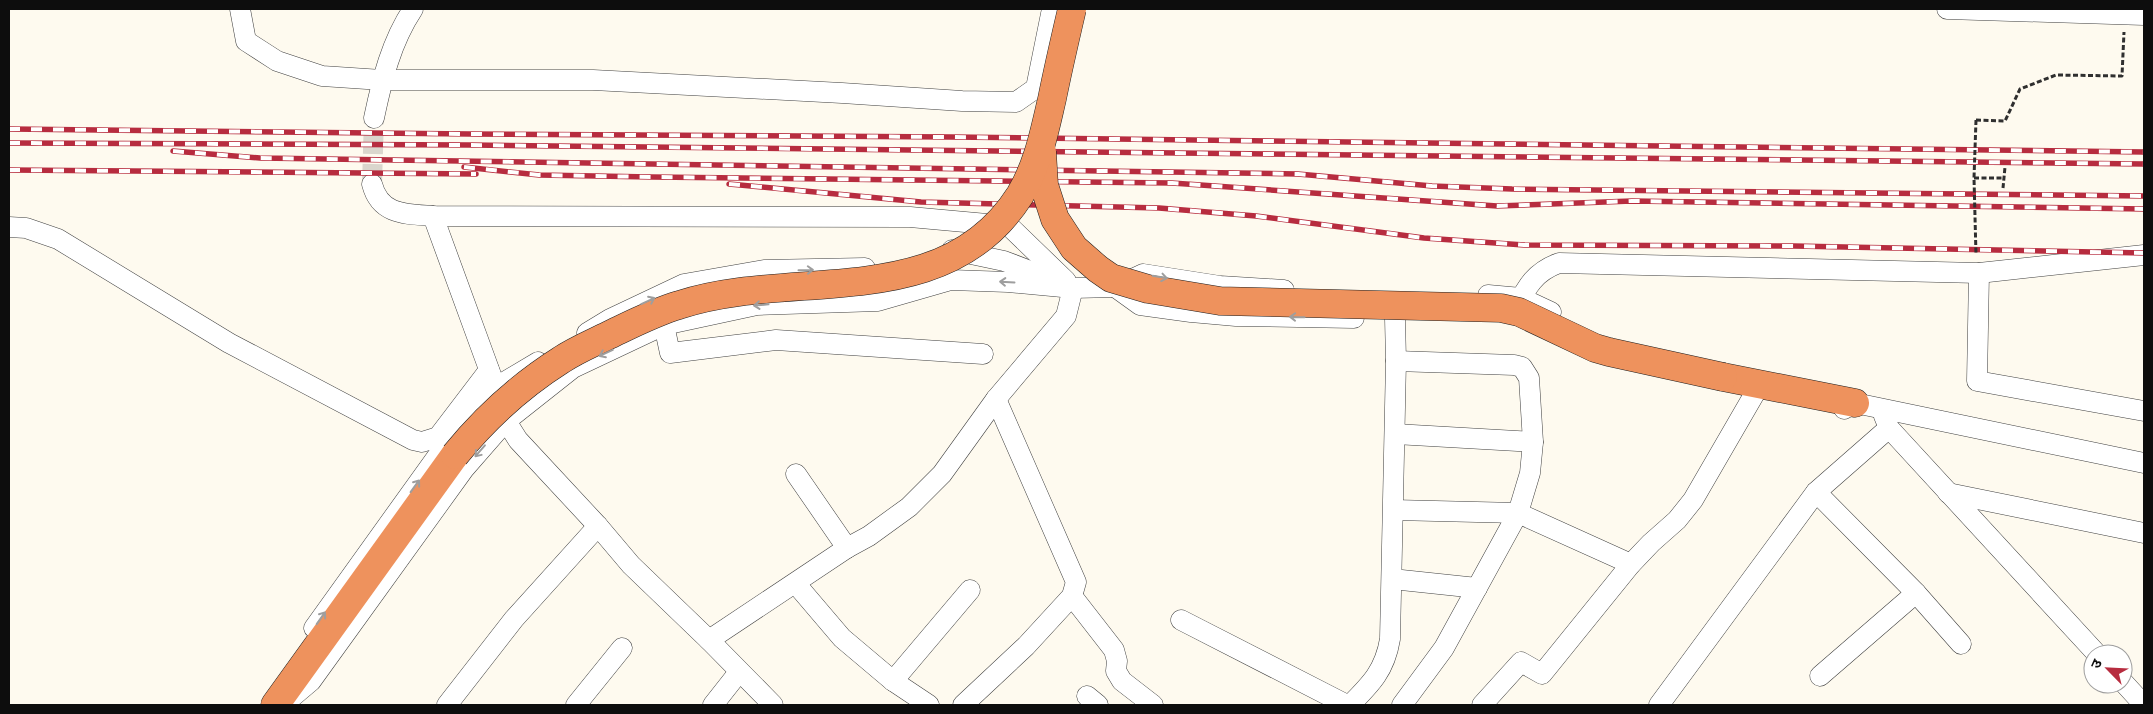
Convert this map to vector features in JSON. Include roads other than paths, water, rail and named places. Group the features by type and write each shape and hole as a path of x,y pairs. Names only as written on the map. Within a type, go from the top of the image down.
{"highway":[{"path":"275,705 454,456 475,430 518,390 562,359 632,324 680,304 736,292 890,278 929,268 948,260 980,239 1008,212 1028,179 1039,153 1072,9"},
{"path":"1043,138 1041,166 1044,184 1055,219 1074,248 1111,278 1148,289 1220,301 1501,308 1519,312 1595,348 1609,352 1868,406"}],"street":[{"path":"240,9 246,41 277,61 322,76 382,80 594,80 962,101 1016,102 1036,88 1052,9"},
{"path":"374,118 382,80 392,48 413,9"},
{"path":"1946,9 2099,11 2134,15"},
{"path":"372,184 375,197 382,204 405,214 433,216 910,217 1009,226 1073,288"},
{"path":"433,216 493,379"},
{"path":"9,227 26,228 58,239 229,343 413,440 422,442 438,437 493,379 610,319 684,284 755,272 860,269 953,249 1004,261 1073,288"},
{"path":"1511,319 1532,280 1546,268 1559,263 1978,264 2144,255"},
{"path":"1978,264 1977,381 2144,411"},
{"path":"282,705 311,681 464,469 506,421 573,368 664,325 758,305 878,301 951,280 1008,282 1073,288 1115,288 1143,274 1220,286 1284,290 1498,295 1521,298 1604,339 1650,351 1848,394 1868,406 1890,428 2088,644"},
{"path":"709,640 889,522 927,490 942,474 996,399 1066,316 1073,288"},
{"path":"1115,288 1140,305 1236,316 1511,319 1580,354 1599,360 1755,393 1846,409 1868,406 2144,464"},
{"path":"1181,620 1349,705 1380,673 1388,655 1390,639 1394,510 1395,318"},
{"path":"664,325 670,354 776,340 983,354"},
{"path":"1396,361 1514,365 1522,367 1529,378 1533,442 1530,473 1518,513 1444,648 1402,705"},
{"path":"271,705 288,665 493,379"},
{"path":"1482,705 1521,662 1542,674 1631,564 1677,520 1693,500 1755,393"},
{"path":"963,705 1026,646 1072,596 1076,582 996,399"},
{"path":"506,421 522,446 598,526 631,565 773,705"},
{"path":"1659,705 1816,492 1890,428"},
{"path":"1395,434 1533,442"},
{"path":"796,474 847,548"},
{"path":"1816,492 1916,593 1961,644"},
{"path":"1948,493 2137,531 2144,544"},
{"path":"1394,510 1518,513 1631,564"},
{"path":"448,705 514,619 598,526"},
{"path":"1392,579 1477,588"},
{"path":"796,584 842,638 893,681 930,705"},
{"path":"893,681 970,590"},
{"path":"1820,676 1916,593"},
{"path":"1072,596 1114,650 1117,662 1116,671 1122,682 1153,705"},
{"path":"576,705 622,648"},
{"path":"713,705 739,672"},
{"path":"2133,692 2144,704"}],"tunnel":[{"path":"372,184 374,118"}],"railway":[{"path":"9,129 952,137 2144,152"},
{"path":"9,143 470,145 2144,164"},
{"path":"173,151 260,158 1298,174 1432,186 1512,189 2144,196"},
{"path":"464,167 539,175 1172,183 1497,206 1632,201 2144,209"},
{"path":"9,170 476,174"},
{"path":"729,184 921,202 1159,208 1256,216 1424,238 1524,245 1794,246 2144,253"}]}
